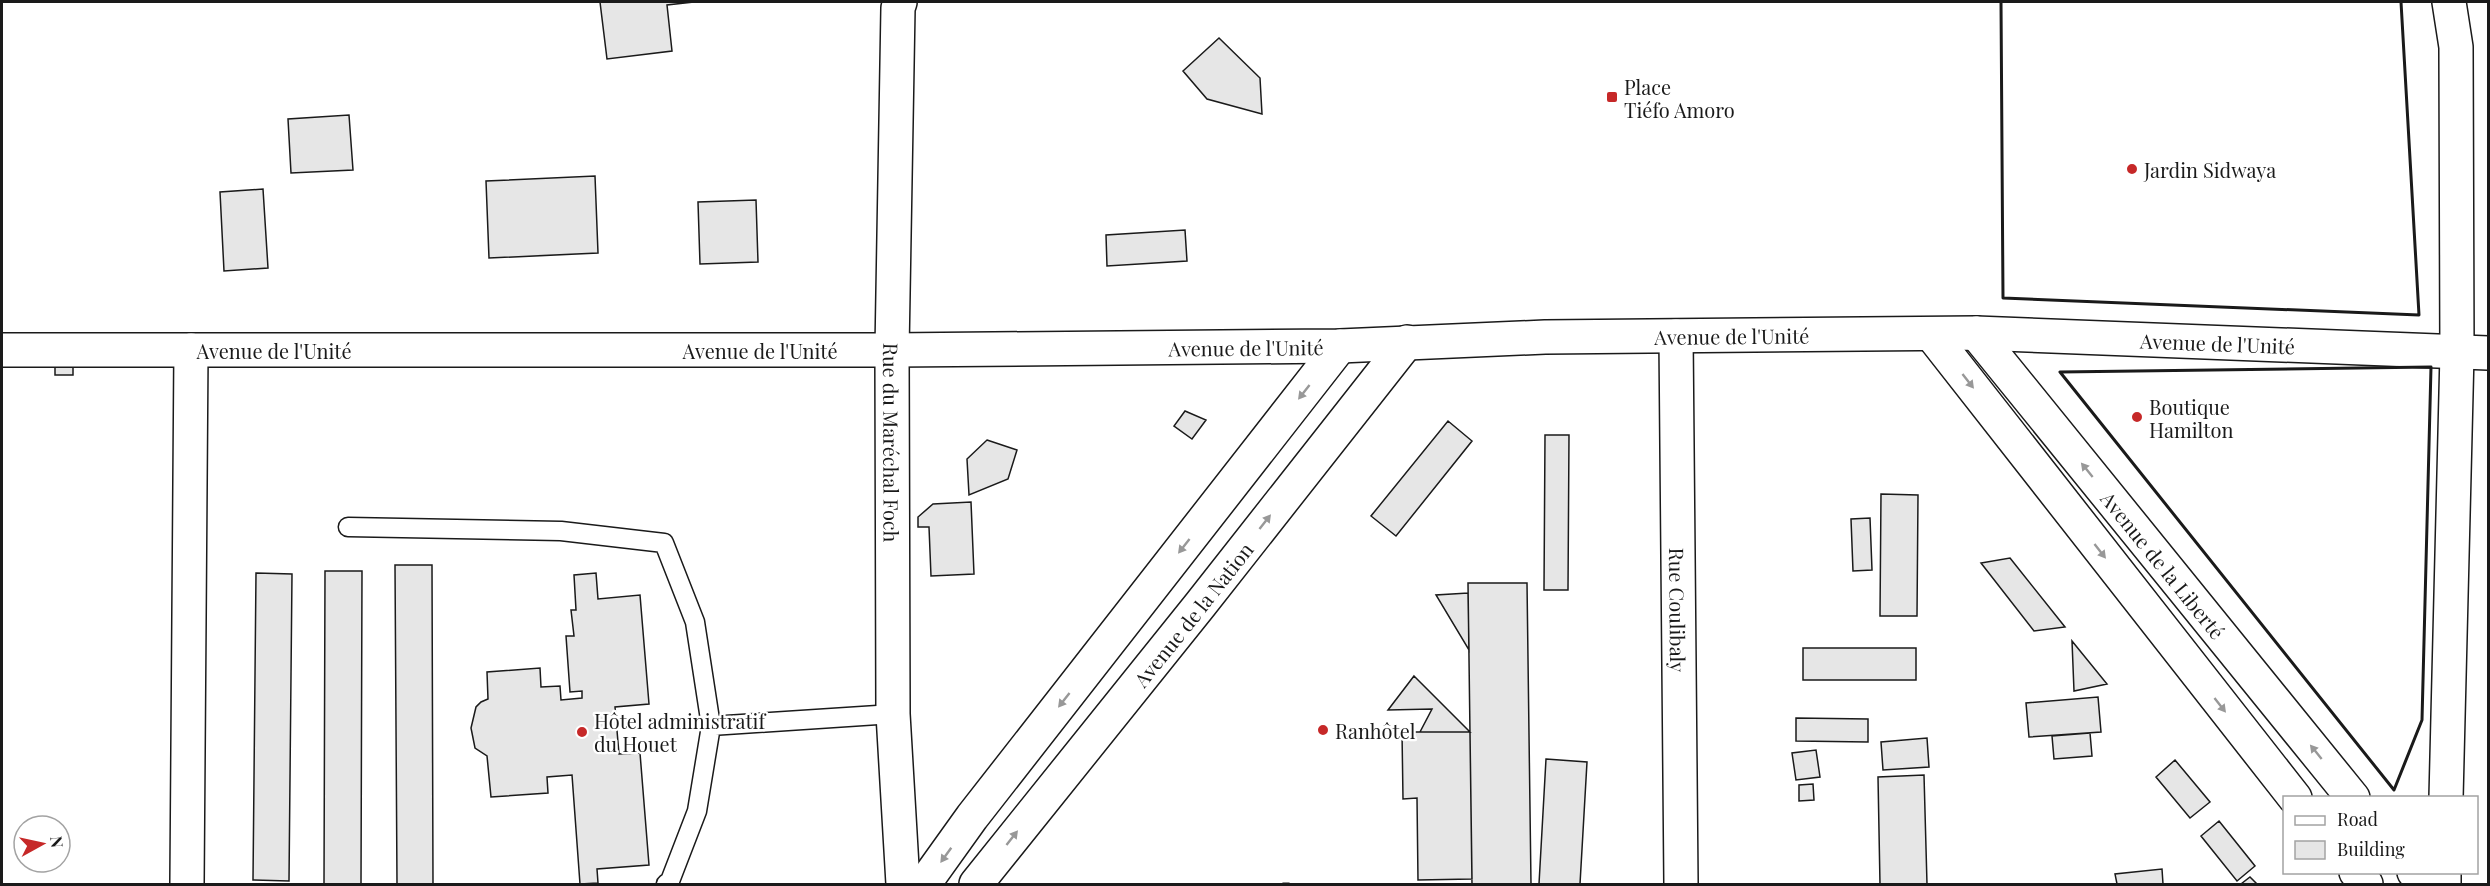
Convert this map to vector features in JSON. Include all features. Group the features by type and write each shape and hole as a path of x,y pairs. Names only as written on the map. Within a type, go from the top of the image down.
{"street":[{"name":"Rue du Maréchal Foch","path":"900,2 897,8 892,350 893,714 903,885"},
{"path":"2446,796 2473,353 2456,47 2449,2"},
{"name":"Avenue de l'Unité","path":"2,350 892,350 1340,346 1407,342 1676,336 1976,333 2473,353"},
{"name":"Avenue de la Liberté","path":"1976,333 2351,796"},
{"name":"Avenue de la Liberté","path":"1932,334 2293,796"},
{"name":"Rue Coulibaly","path":"1676,336 1681,885"},
{"name":"Avenue de la Nation","path":"976,885 1407,342"},
{"path":"924,885 972,818 1340,346"},
{"path":"187,885 191,350"}],"lane":[{"path":"348,527 561,531 664,543 695,622 711,726 697,811 670,881 666,885"},
{"path":"711,726 893,714"}],"building":[{"path":"600,2 694,2 667,5 672,51 607,59"},
{"path":"1219,38 1260,78 1262,114 1207,99 1183,71"},
{"path":"349,115 353,170 291,173 288,119"},
{"path":"595,176 598,253 489,258 486,181"},
{"path":"263,189 268,268 224,271 220,192"},
{"path":"756,200 758,262 700,264 698,202"},
{"path":"1185,230 1187,261 1107,266 1106,235"},
{"path":"55,367 73,367 73,375 55,375"},
{"path":"1185,411 1206,420 1192,439 1174,426"},
{"path":"1448,421 1472,441 1396,536 1371,516"},
{"path":"1545,435 1569,435 1568,590 1544,590"},
{"path":"987,440 1017,450 1008,479 969,495 967,459"},
{"path":"1881,494 1918,495 1917,616 1880,616"},
{"path":"971,502 974,574 931,576 929,527 918,527 918,517 933,504"},
{"path":"1870,518 1872,570 1853,571 1851,519"},
{"path":"2010,558 2065,627 2034,631 1981,563"},
{"path":"395,565 432,565 433,884 397,884"},
{"path":"325,571 362,571 361,884 324,884"},
{"path":"256,573 292,574 289,881 253,880"},
{"path":"596,573 598,599 640,595 649,704 615,707 619,754 640,753 649,865 597,869 598,883 580,884 572,775 547,777 548,793 491,797 487,756 475,748 471,728 476,707 488,699 487,672 540,668 541,687 560,686 561,700 582,698 582,691 570,692 566,636 574,636 571,610 576,610 574,575"},
{"path":"1468,583 1527,583 1531,884 1472,884"},
{"path":"1468,593 1469,650 1436,595"},
{"path":"2072,641 2107,684 2074,691"},
{"path":"1803,648 1916,648 1916,680 1803,680"},
{"path":"1414,676 1470,732 1420,732 1432,709 1388,710"},
{"path":"2098,697 2101,732 2029,737 2026,703"},
{"path":"1796,718 1868,719 1868,742 1796,741"},
{"path":"1402,732 1470,732 1472,879 1418,880 1417,798 1403,799"},
{"path":"2090,733 2092,756 2054,759 2052,736"},
{"path":"1927,738 1929,767 1883,770 1881,742"},
{"path":"1816,750 1820,777 1796,780 1792,753"},
{"path":"1546,759 1587,762 1580,884 1539,884"},
{"path":"2175,760 2210,802 2190,818 2156,777"},
{"path":"1924,775 1927,884 1880,884 1878,777"},
{"path":"1813,784 1814,800 1799,801 1799,785"},
{"path":"2219,821 2255,866 2237,881 2201,836"},
{"path":"2162,869 2163,884 2117,884 2115,874"},
{"path":"2250,877 2257,884 2241,884"}],"wall":[{"path":"2001,2 2003,298 2419,315 2401,2"},
{"path":"2431,367 2422,720 2394,790 2060,372 2431,367"},
{"path":"1283,884 1289,884"}],"place":[{"name":"Place Tiéfo Amoro","path":"1612,97"},
{"name":"Jardin Sidwaya","path":"2132,169"},
{"name":"Boutique Hamilton","path":"2137,417"},
{"name":"Ranhôtel","path":"1323,730"},
{"name":"Hôtel administratif du Houet","path":"582,732"}]}
